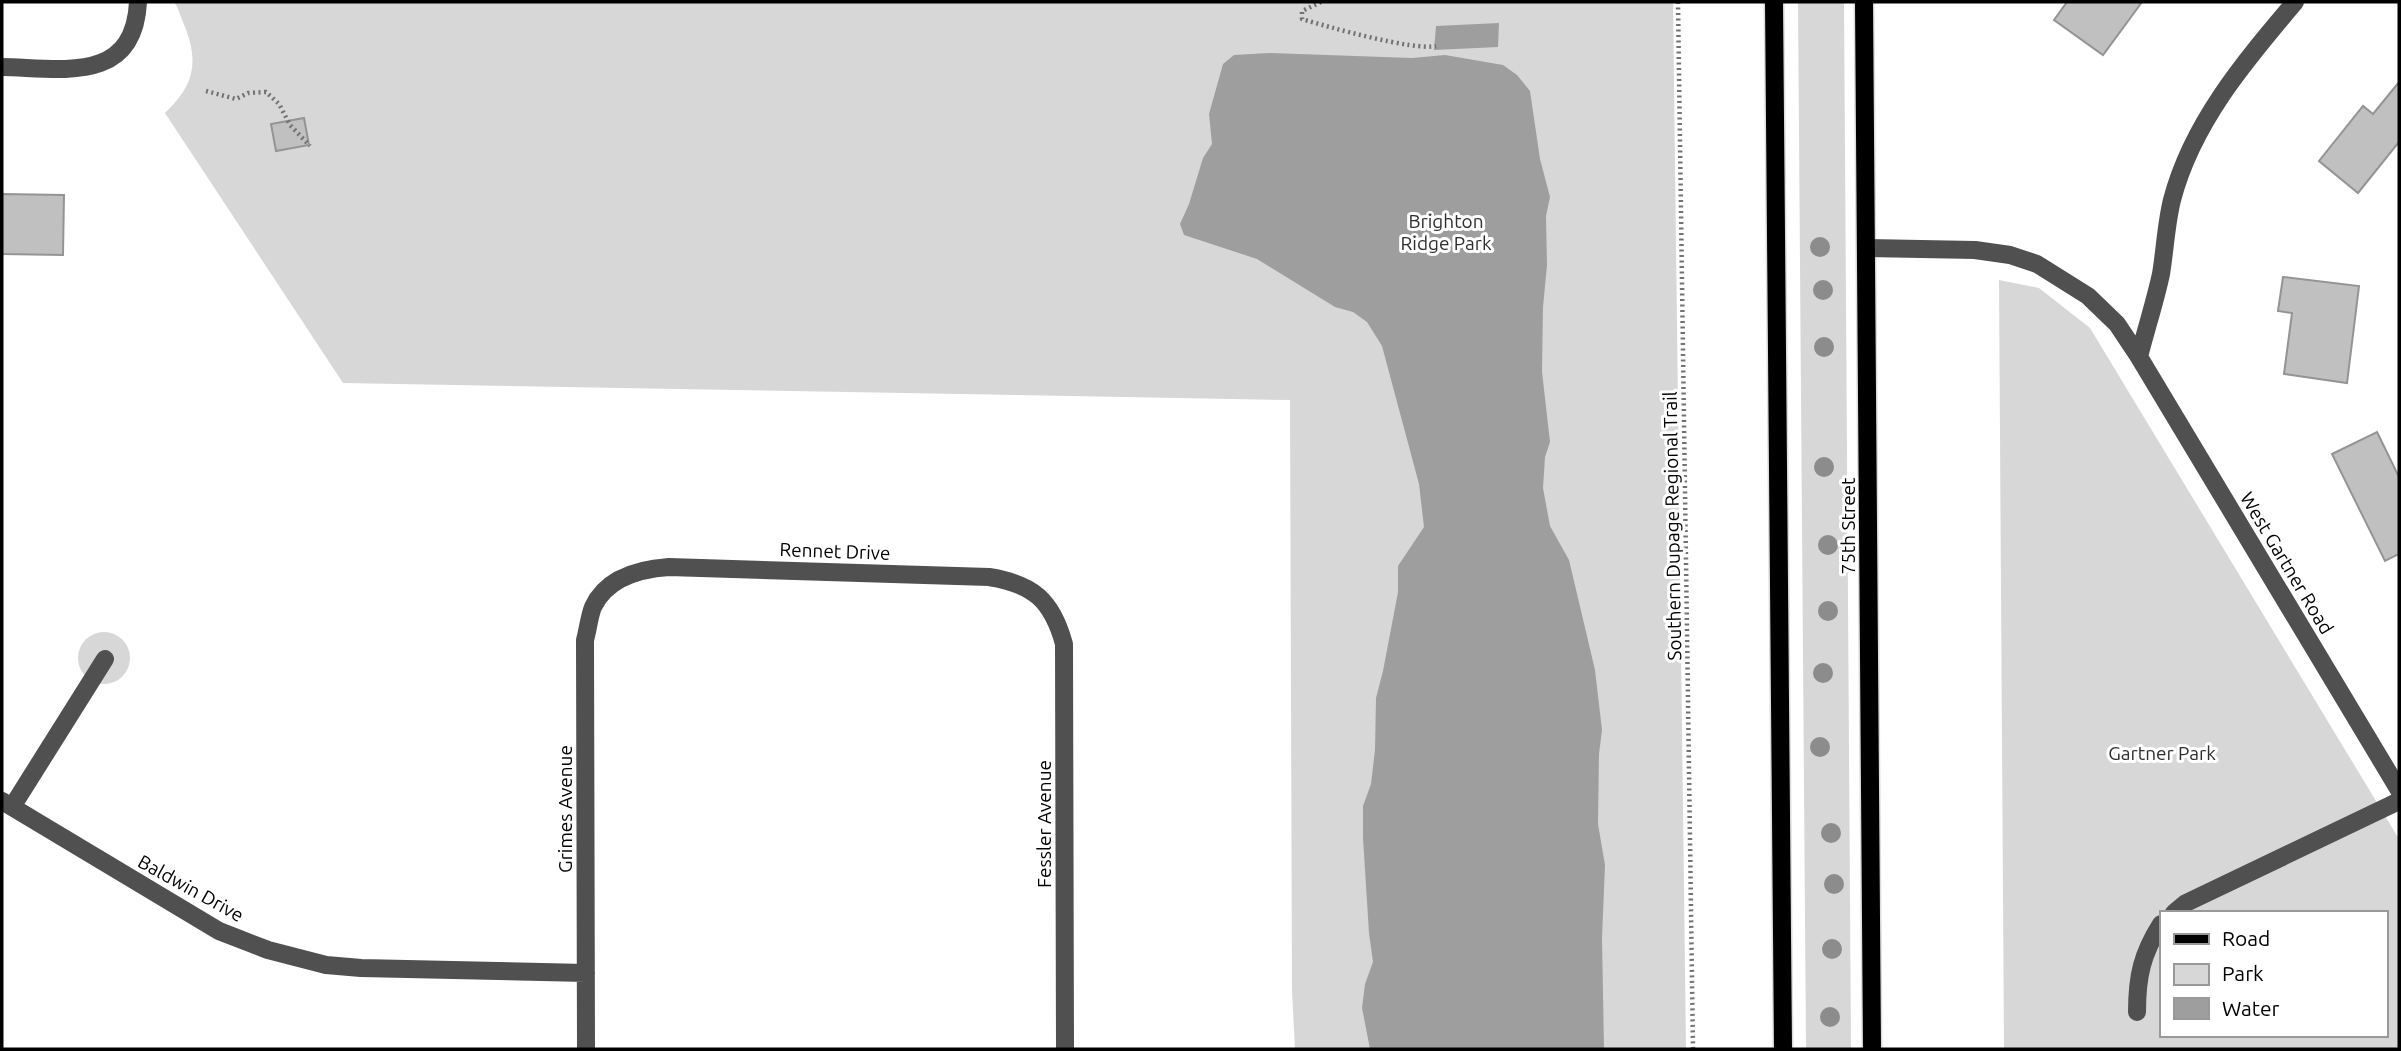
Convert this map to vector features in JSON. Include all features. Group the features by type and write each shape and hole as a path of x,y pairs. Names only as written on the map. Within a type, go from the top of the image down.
{"main road":[{"path":"1774,2 1783,1049"},
{"name":"75th Street","path":"1864,2 1872,1049"}],"street":[{"path":"2,67 79,68 96,66 111,59 131,33 138,2"},
{"path":"2139,357 2161,273 2172,200 2187,158 2204,122 2229,82 2295,2"},
{"name":"West Gartner Road","path":"1867,248 1975,250 2010,255 2038,264 2088,296 2117,324 2399,790"},
{"name":"Rennet Drive","path":"618,579 645,568 669,567 989,577 1012,580 1034,592 1045,603"},
{"name":"Grimes Avenue","path":"586,1049 585,640 593,607 618,579"},
{"name":"Fessler Avenue","path":"1045,603 1059,624 1064,644 1065,1049"},
{"path":"7,804 105,659"},
{"path":"2176,911 2186,903 2399,801"},
{"name":"Baldwin Drive","path":"7,804 219,931 268,950 327,965 361,968 586,973"},
{"path":"2137,1012 2137,981 2147,951 2160,926"}],"path":[{"path":"1321,2 1302,11 1302,19 1393,41 1429,48 1436,46"},
{"name":"Southern Dupage Regional Trail","path":"1678,2 1693,1049"},
{"path":"206,91 236,99 248,93 266,92 279,104 290,125 310,146"}],"green space":[{"name":"Brighton Ridge Park","path":"174,2 1673,2 1686,1049 1295,1049 1292,991 1290,400 343,383 165,113 189,81 193,60 188,36"},
{"path":"1798,2 1844,2 1851,1049 1806,1049"},
{"name":"Gartner Park","path":"1999,280 2039,288 2090,328 2399,839 2399,1049 2004,1049"},
{"path":"104,632 114,634 122,640 128,648 128,668 122,676 114,682 104,684 94,682 86,676 80,668 78,658 80,648 86,640 94,634"}],"water":[{"path":"1499,23 1498,47 1434,50 1436,26"},
{"path":"1269,53 1412,58 1445,55 1503,65 1517,75 1530,91 1540,159 1550,197 1546,216 1547,265 1542,372 1550,442 1545,457 1543,488 1550,526 1569,560 1595,670 1602,730 1598,824 1605,865 1602,938 1604,1049 1370,1049 1362,1008 1365,984 1373,962 1369,933 1363,806 1371,784 1376,698 1398,592 1398,566 1424,527 1419,484 1382,346 1367,322 1353,312 1335,307 1257,259 1184,235 1180,224 1203,158 1212,144 1209,114 1223,64 1234,55"}],"building":[{"path":"2067,2 2142,2 2103,55 2054,20"},
{"path":"2399,82 2399,142 2358,193 2319,161 2363,106 2373,114"},
{"path":"304,118 309,145 276,151 271,124"},
{"path":"2,194 64,195 63,255 2,254"},
{"path":"2283,277 2359,286 2347,383 2284,374 2292,313 2278,311"},
{"path":"2377,432 2399,477 2399,554 2385,561 2332,454"}]}
